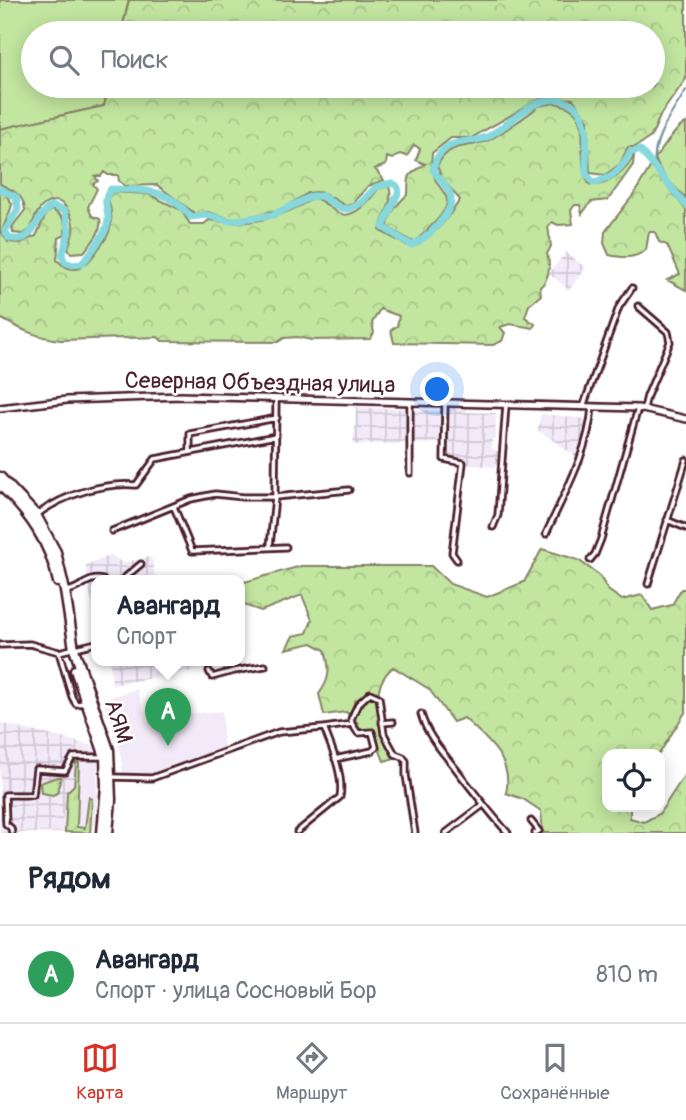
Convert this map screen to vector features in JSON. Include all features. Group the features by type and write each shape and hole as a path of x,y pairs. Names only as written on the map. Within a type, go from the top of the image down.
{"highway":[{"name":"АЯМ","path":"0,477 36,515 56,552 65,591 71,649 106,740 111,777 108,833"},
{"name":"АЯМ","path":"0,485 34,522 50,552 71,649 105,757 106,786 102,833"}],"street":[{"path":"583,407 619,307 632,288"},
{"path":"590,560 601,539 641,408 670,342 668,332 638,306"},
{"name":"Северная Объездная улица","path":"0,408 118,397 641,408 686,419"},
{"path":"270,546 275,497 276,400"},
{"path":"410,403 410,473"},
{"path":"445,403 444,459 463,463 452,553 457,560"},
{"path":"493,527 498,515 506,405"},
{"path":"546,534 580,456 591,420 592,407"},
{"path":"190,451 190,434 277,418"},
{"path":"36,515 56,502 101,486 117,483 136,485 155,459 276,436"},
{"path":"648,584 686,460"},
{"path":"112,531 191,499 215,494 275,497 349,490"},
{"path":"174,507 192,551 286,547"},
{"path":"667,520 686,528"},
{"path":"128,575 141,564"},
{"path":"65,591 73,590 91,579"},
{"path":"0,645 30,645 59,652 91,644"},
{"path":"59,652 76,704 87,703"},
{"path":"209,671 212,677 265,666"},
{"path":"335,759 372,751 376,747 372,732 358,733 351,719 358,704 370,693 379,697 384,734 395,754 406,761 415,833"},
{"path":"421,714 433,739 508,833"},
{"path":"382,723 393,722"},
{"path":"111,777 152,778 279,732 352,724"},
{"path":"298,832 340,797 335,759 324,728"},
{"path":"12,833 6,824 5,795 33,795 36,769 65,771 73,758 105,757"},
{"path":"446,833 483,805"},
{"path":"531,821 539,831 535,833"}],"shaded area":[{"path":"566,252 586,268 569,290 549,274"},
{"path":"356,407 446,411 467,409 467,412 496,413 496,438 492,439 491,448 499,452 498,463 495,467 442,462 442,443 353,445"},
{"path":"541,414 589,419 578,458 538,430"},
{"path":"112,555 122,563 149,557 153,561 154,575 91,575 91,597 85,565"},
{"path":"110,666 219,666 112,685"},
{"path":"137,689 147,721 179,719 179,715 222,711 224,752 150,777 123,774 118,735 102,700"},
{"path":"0,723 78,742 74,785 67,792 60,833 0,833"},
{"path":"78,742 98,747 97,802 93,833 60,833 67,792 74,785"}],"green space":[{"path":"0,0 129,0 124,21 21,21 21,98 106,98 104,106 0,129"},
{"path":"129,0 686,0 686,79 661,114 651,137 635,147 628,147 620,164 605,175 590,173 588,120 573,99 558,98 665,98 665,21 124,21"},
{"path":"106,98 541,98 471,138 451,138 432,153 433,174 447,202 438,219 416,241 411,241 388,227 392,213 408,194 410,176 425,164 416,160 420,149 414,145 407,156 400,154 392,159 387,157 386,165 375,169 384,180 368,186 352,204 346,206 324,193 316,192 308,193 282,209 262,214 232,219 208,212 197,215 157,185 125,186 119,181 118,175 104,172 101,176 95,176 98,181 93,184 97,189 88,207 92,216 100,219 100,228 84,252 71,253 68,248 73,232 72,219 66,207 56,201 41,207 30,230 23,234 13,233 12,227 25,210 20,196 0,184 0,129 104,106"},
{"path":"555,103 571,109 581,122 583,165 589,184 603,184 616,177 627,167 634,155 633,165 608,200 591,202 582,214 580,205 575,205 571,210 573,224 558,225 552,222 548,227 551,246 547,254 548,272 540,287 541,295 529,305 525,317 535,324 533,328 510,324 500,327 505,333 502,341 493,345 394,343 391,330 397,326 399,316 380,309 372,323 374,333 370,339 311,340 297,337 284,338 278,342 162,341 158,337 61,340 29,332 0,318 0,191 12,204 2,233 8,242 20,243 36,236 46,214 52,210 62,217 65,226 65,235 59,238 57,260 74,269 88,262 108,234 112,215 108,199 112,192 148,194 181,210 190,224 204,224 209,220 263,220 314,198 338,213 350,214 361,208 378,189 389,186 389,204 380,231 410,247 433,233 460,200 442,178 437,166 448,152 489,140 538,106"},
{"path":"686,123 686,198 664,175 655,158"},
{"path":"651,166 686,210 686,290 667,280 680,274 667,245 659,242 655,232 649,232 646,250 633,256 609,255 604,243 605,232"},
{"path":"542,549 578,560 599,575 608,590 622,600 642,595 652,610 672,605 681,589 686,589 686,711 662,749 602,749 602,812 630,812 630,818 644,822 665,812 665,805 686,773 686,833 543,833 541,811 523,799 506,793 506,770 489,742 464,718 453,722 429,689 393,667 384,677 378,699 381,723 395,758 384,761 372,731 360,731 357,722 346,712 324,715 319,694 326,683 328,673 325,650 312,643 286,649 293,636 307,633 312,620 302,595 261,611 245,605 245,582 301,566 431,566 450,584 487,597 524,582"},
{"path":"76,763 79,763 77,827 85,828 89,797 92,799 90,833 65,832 67,792 74,785"},
{"path":"61,777 57,793 41,793 40,783"}],"waterway":[{"path":"655,167 656,146 660,136 686,90"},
{"path":"0,189 16,197 18,209 5,231 9,238 24,238 52,206 65,211 69,232 62,256 65,262 73,265 82,264 105,231 108,220 106,199 111,189 155,192 173,201 191,217 206,215 230,221 273,215 312,196 322,196 340,208 348,209 361,203 376,187 392,183 399,191 383,227 411,245 423,239 436,227 450,205 449,191 433,170 441,153 455,143 487,137 525,110 545,101 556,100 576,107 581,114 586,133 586,174 594,183 616,172 630,152 640,150 686,205"}],"place":[{"name":"Авангард","path":"168,746"}]}
